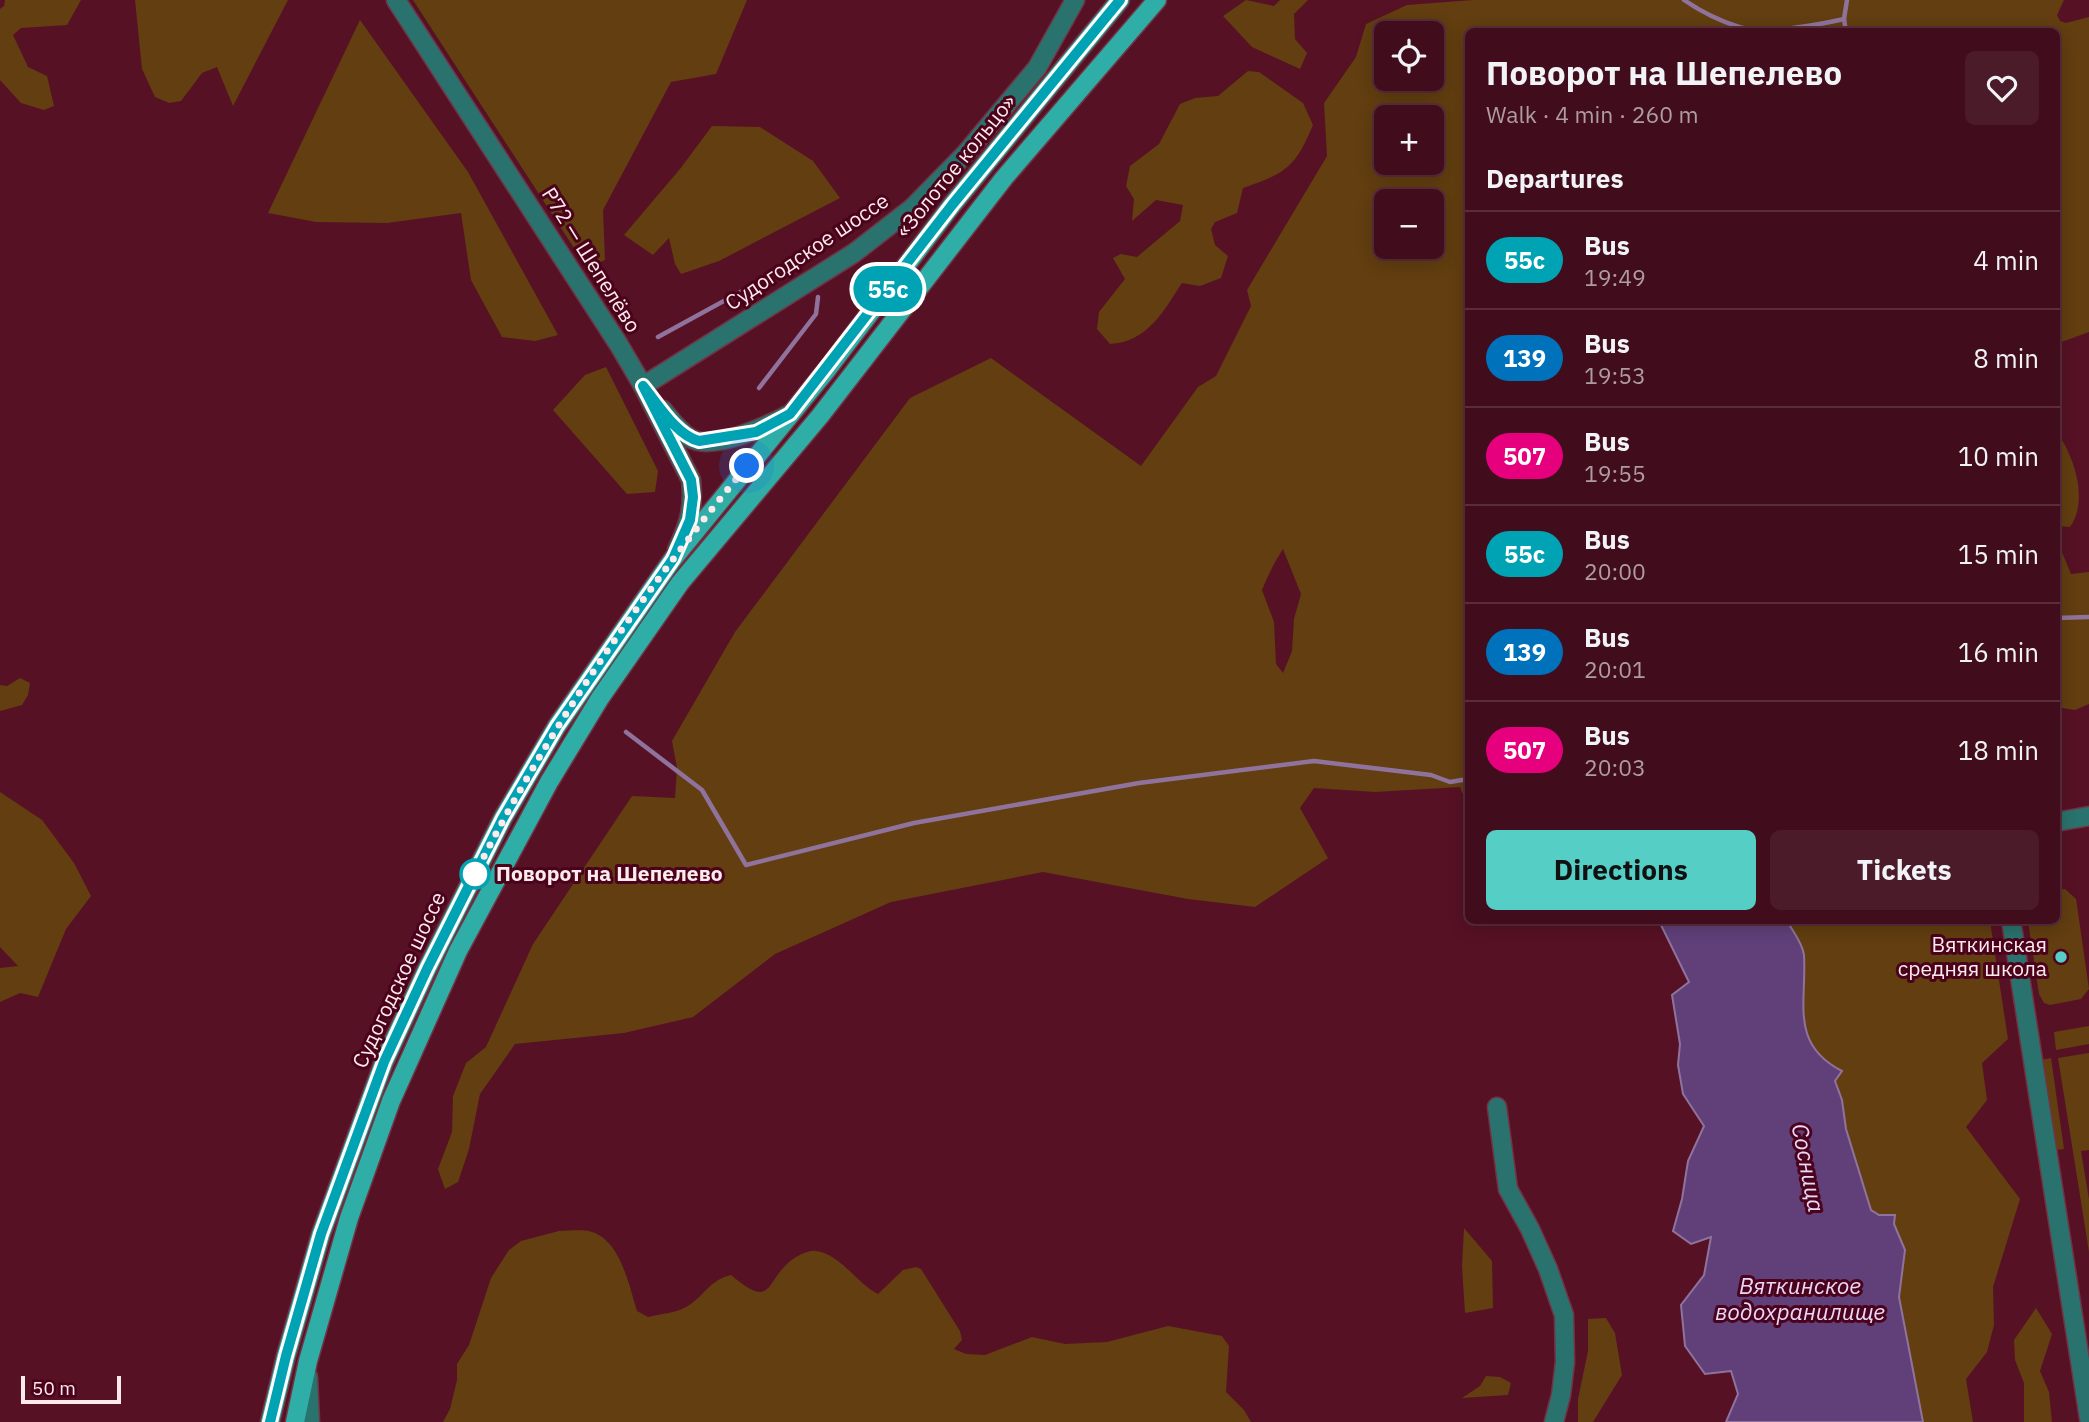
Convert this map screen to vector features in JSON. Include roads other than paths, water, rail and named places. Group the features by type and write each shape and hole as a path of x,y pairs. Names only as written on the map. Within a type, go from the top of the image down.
{"main road":[{"name":"«Золотое кольцо»","path":"673,559 790,414 952,205 1120,0"},
{"name":"Судогодское шоссе","path":"295,1422 308,1363 355,1198 391,1101 458,951 549,782 600,698 680,583 820,416 1004,178 1157,0"},
{"name":"Судогодское шоссе","path":"270,1422 321,1234 384,1062 427,969 503,818 557,726 673,559"}],"street":[{"name":"Р72 — Шепелёво","path":"396,0 517,185 643,386 691,480 693,497 690,520 673,559"},
{"name":"Судогодское шоссе","path":"643,386 854,253 912,208 966,153 1037,68 1075,0"},
{"path":"643,386 673,422 691,439 699,441 756,432 790,414"},
{"path":"2060,820 2089,816"},
{"path":"2012,924 2089,1418"},
{"path":"1497,1107 1508,1189 1531,1229 1564,1315 1565,1363 1554,1422"},
{"path":"308,1363 310,1422"}],"water":[{"name":"Вяткинское водохранилище","path":"1660,924 1789,924 1800,942 1804,955 1803,1005 1807,1035 1825,1060 1842,1071 1835,1081 1842,1100 1846,1129 1871,1210 1879,1215 1895,1215 1894,1224 1905,1250 1899,1297 1923,1422 1726,1422 1738,1394 1731,1371 1705,1374 1685,1346 1681,1305 1704,1275 1711,1237 1691,1244 1673,1231 1688,1161 1704,1126 1683,1094 1678,1065 1680,1044 1672,995 1689,982"}],"waterway":[{"path":"1684,0 1717,19 1744,28"},
{"name":"Сосница","path":"1845,28 1847,0"},
{"path":"1791,28 1844,19"},
{"path":"658,337 797,261"},
{"path":"759,388 816,314 818,297"},
{"path":"2060,618 2089,617"},
{"path":"626,732 702,790 746,865 914,823 1139,783 1314,761 1431,775 1450,782 1465,780"}],"place":[{"name":"Поворот на Шепелево","path":"475,874"},
{"name":"Вяткинская средняя школа","path":"2061,957"}]}
